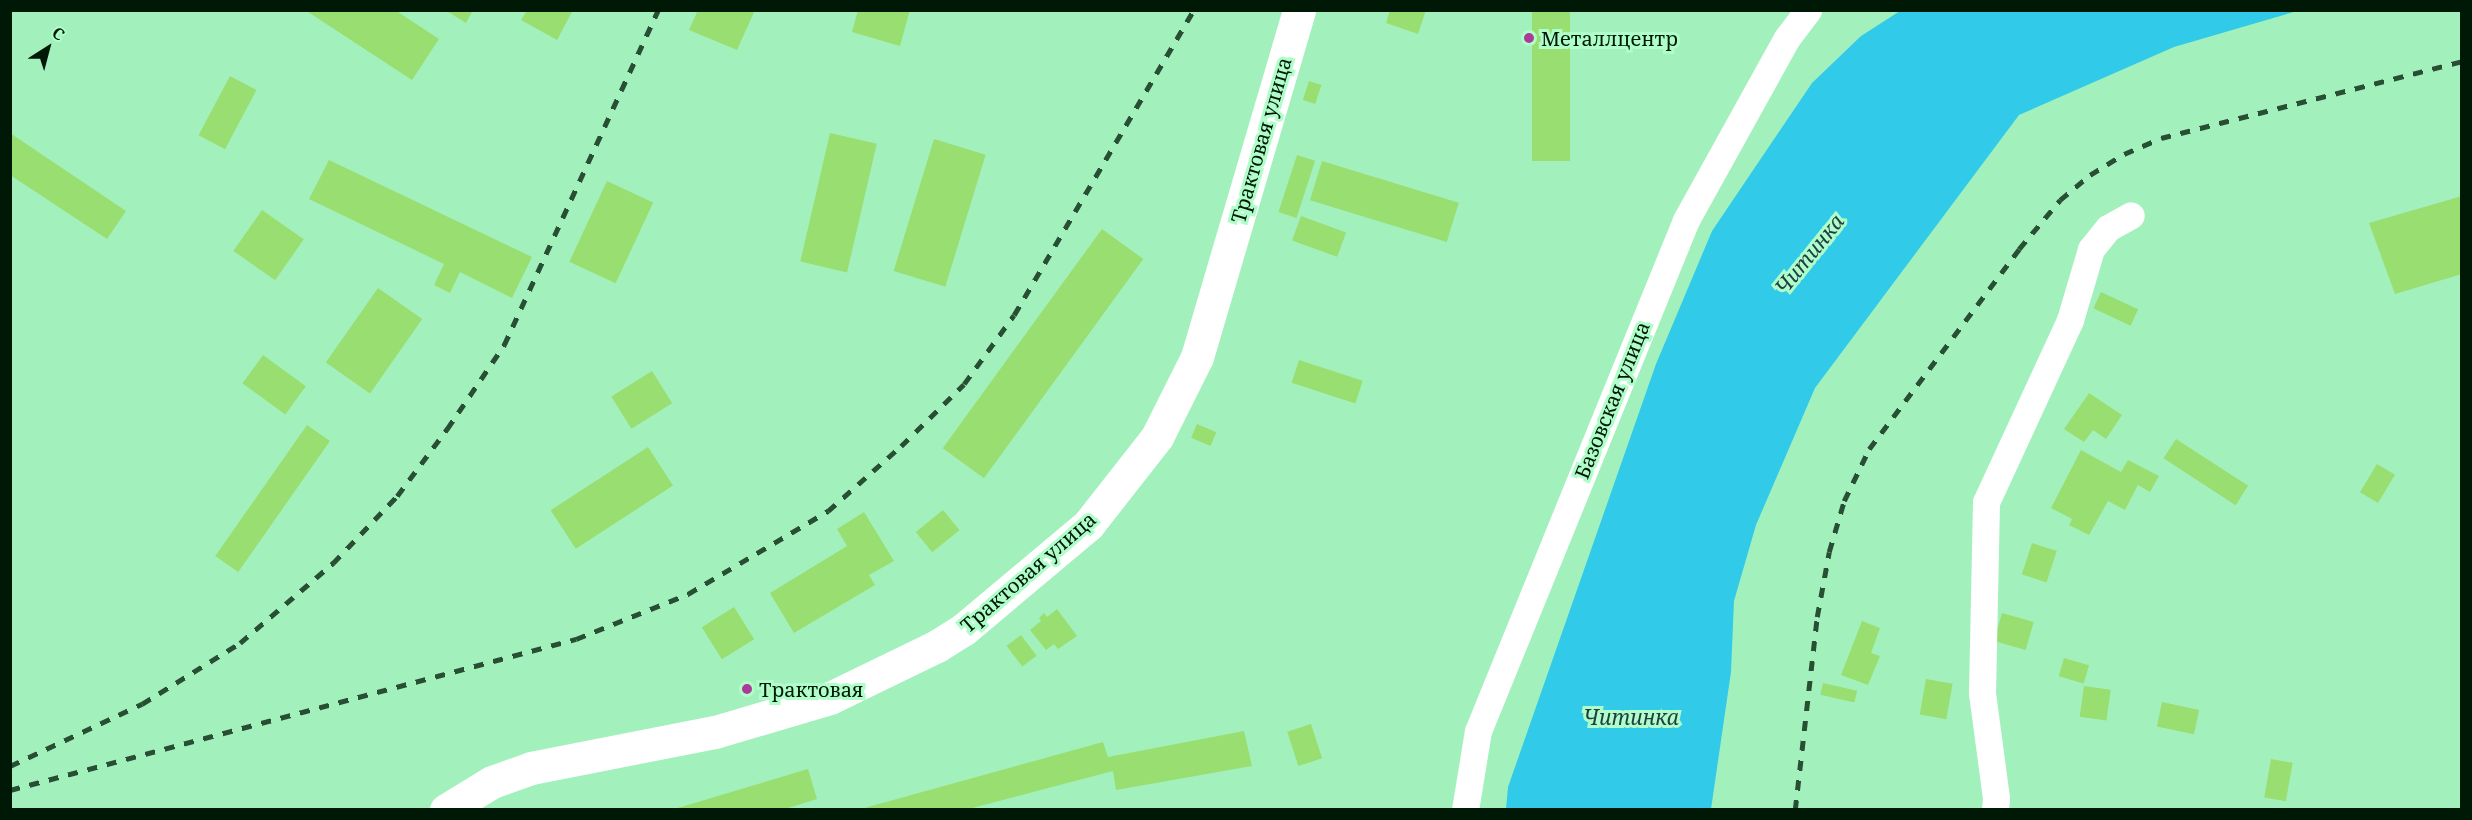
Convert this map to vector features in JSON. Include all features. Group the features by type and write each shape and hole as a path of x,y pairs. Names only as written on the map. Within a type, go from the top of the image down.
{"main road":[{"name":"Трактовая улица","path":"446,810 492,782 531,768 715,732 830,698 937,646 964,629 1088,525 1157,437 1197,357 1299,10"}],"street":[{"name":"Базовская улица","path":"1465,810 1478,731 1686,220 1787,38 1808,10"},
{"path":"1995,810 1996,798 1982,693 1986,502 2070,320 2091,249 2108,228 2131,215"}],"water":[{"name":"Читинка","path":"1900,11 2297,11 2174,47 2019,115 1815,388 1756,525 1734,601 1731,672 1711,809 1506,809 1508,787 1656,364 1712,231 1812,83 1861,36"}],"building":[{"path":"305,10 395,10 439,39 412,80"},
{"path":"445,10 473,10 466,23"},
{"path":"527,10 573,10 557,40 521,20"},
{"path":"698,10 755,10 737,50 689,30"},
{"path":"858,10 910,10 900,46 852,32"},
{"path":"1390,10 1426,10 1418,34 1386,23"},
{"path":"1532,10 1570,10 1570,161 1532,161"},
{"path":"230,76 256,90 225,149 199,135"},
{"path":"1309,81 1321,85 1315,104 1303,100"},
{"path":"10,133 126,211 107,239 10,175"},
{"path":"830,133 877,144 847,272 800,262"},
{"path":"934,139 986,155 945,287 894,271"},
{"path":"1297,155 1315,161 1297,218 1278,212"},
{"path":"329,160 532,257 512,298 460,272 450,293 434,285 444,264 309,199"},
{"path":"1322,161 1459,203 1447,242 1310,200"},
{"path":"607,181 653,203 616,283 569,262"},
{"path":"2462,196 2462,274 2395,294 2369,223"},
{"path":"262,210 304,239 275,280 233,251"},
{"path":"1301,216 1346,232 1337,257 1292,240"},
{"path":"1102,229 1143,259 984,478 943,448"},
{"path":"378,288 422,319 370,394 326,363"},
{"path":"2101,292 2138,309 2131,326 2093,308"},
{"path":"263,355 306,386 285,414 242,383"},
{"path":"1299,360 1363,381 1355,404 1292,383"},
{"path":"652,371 672,403 631,429 611,396"},
{"path":"2089,393 2122,415 2106,439 2093,430 2084,442 2064,429"},
{"path":"1197,424 1216,432 1210,446 1191,438"},
{"path":"307,425 330,441 238,572 215,556"},
{"path":"2176,439 2248,486 2236,505 2163,458"},
{"path":"648,447 673,486 576,549 551,510"},
{"path":"2081,450 2121,472 2128,460 2159,476 2150,492 2138,485 2125,510 2108,501 2089,535 2069,525 2072,519 2051,508"},
{"path":"2377,464 2395,475 2378,503 2360,492"},
{"path":"943,510 959,530 932,552 916,532"},
{"path":"864,512 894,561 869,575 875,585 794,633 770,593 847,546 837,529"},
{"path":"2032,543 2057,551 2047,582 2022,574"},
{"path":"734,607 754,639 722,659 702,627"},
{"path":"1057,609 1077,636 1058,649 1054,644 1046,650 1030,630 1041,621 1039,618 1044,613 1047,617"},
{"path":"2002,613 2034,622 2026,650 1994,641"},
{"path":"1862,621 1880,628 1871,653 1880,656 1868,685 1841,675"},
{"path":"1021,635 1037,656 1022,667 1007,646"},
{"path":"2064,658 2089,665 2084,683 2059,676"},
{"path":"1926,679 1953,684 1946,719 1920,714"},
{"path":"1823,683 1857,691 1854,703 1820,695"},
{"path":"2084,686 2111,690 2106,720 2080,717"},
{"path":"2162,702 2199,710 2194,734 2157,726"},
{"path":"1311,724 1322,758 1298,766 1287,732"},
{"path":"1244,731 1252,766 1116,790 1113,771 965,810 857,810 1103,742 1108,757"},
{"path":"2271,759 2293,763 2286,801 2264,797"},
{"path":"808,769 817,799 782,810 671,810"}],"railway":[{"path":"10,766 142,704 240,643 333,563 397,496 447,429 504,345 658,10"},
{"path":"10,790 576,639 688,594 828,511 901,446 964,384 1014,315 1194,10"},
{"path":"1795,810 1817,617 1829,552 1844,501 1869,449 2019,249 2060,200 2090,175 2124,154 2161,138 2462,61"}],"place":[{"name":"Металлцентр","path":"1529,38"},
{"name":"Трактовая","path":"747,689"}]}
